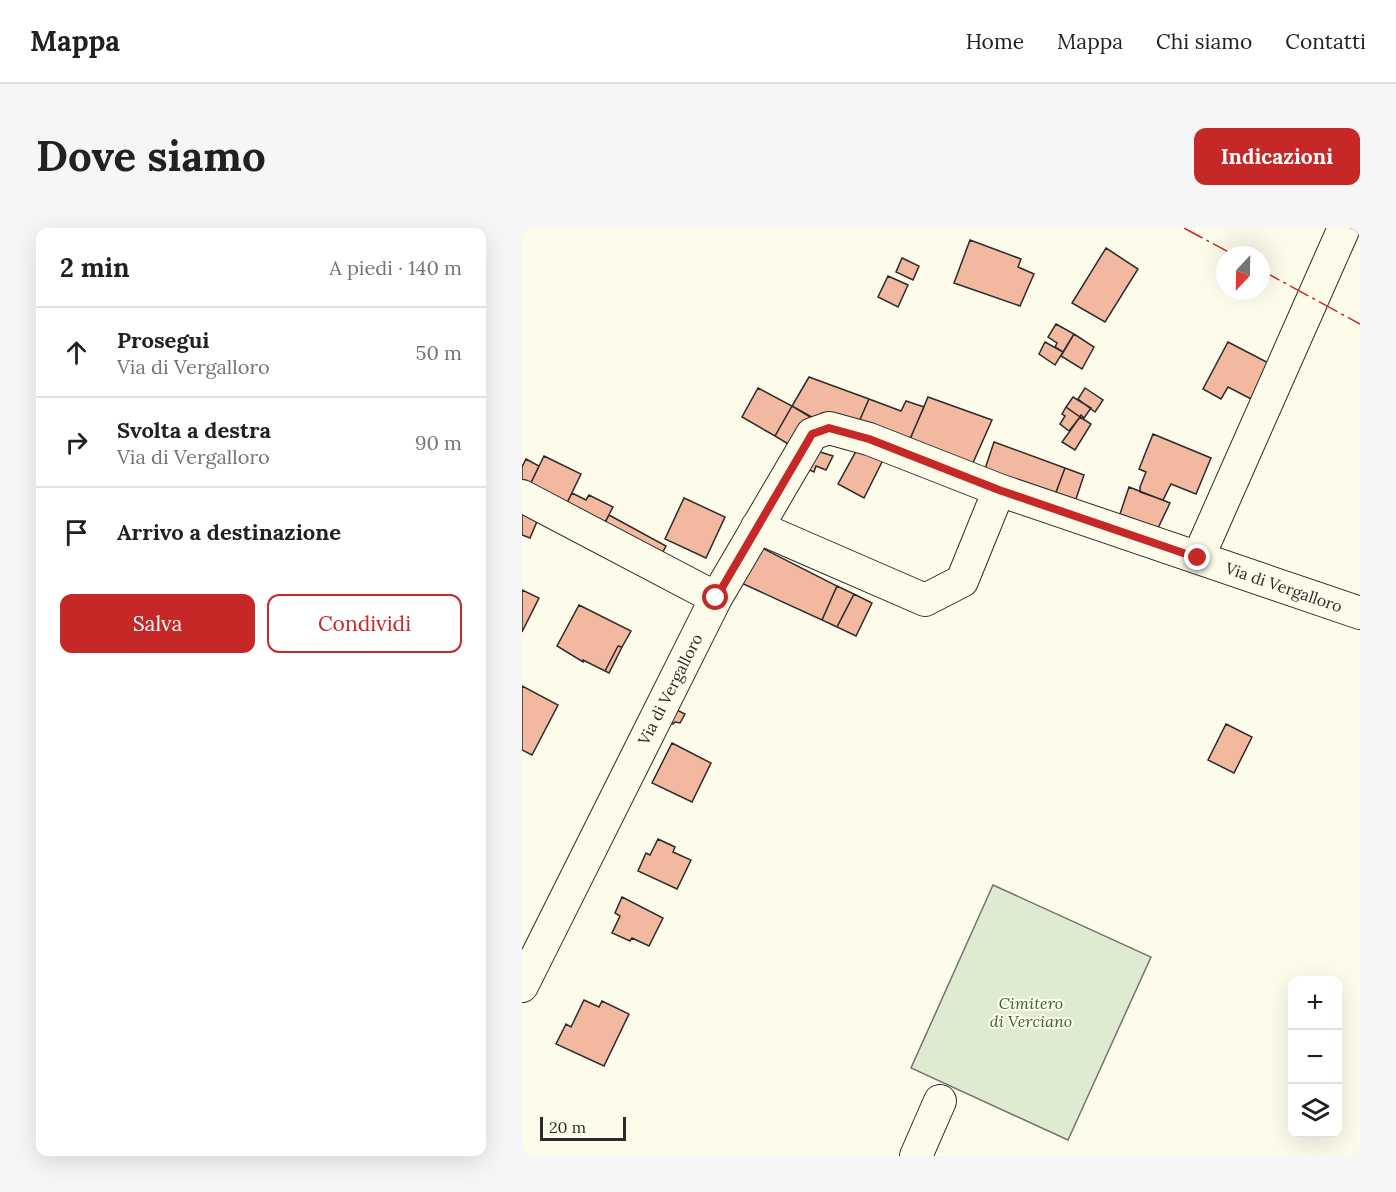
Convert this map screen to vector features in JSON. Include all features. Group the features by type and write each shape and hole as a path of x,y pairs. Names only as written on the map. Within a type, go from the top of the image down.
{"street":[{"path":"1198,558 1344,228"},
{"name":"Via di Vergalloro","path":"522,986 716,598 812,434 829,428 869,439 999,490 1360,613"},
{"path":"757,527 925,600 962,581 999,490"},
{"path":"522,496 716,598"},
{"path":"916,1156 940,1101"}],"green space":[{"name":"Cimitero di Verciano","path":"993,885 1151,957 1068,1140 911,1068"}],"building":[{"path":"970,240 1021,259 1018,267 1034,274 1020,306 954,283"},
{"path":"1106,248 1138,269 1105,322 1072,303"},
{"path":"902,258 919,266 913,280 896,272"},
{"path":"888,276 908,285 898,307 878,297"},
{"path":"1056,324 1074,334 1063,352 1055,347 1057,343 1048,337"},
{"path":"1074,334 1094,347 1082,369 1061,356"},
{"path":"1045,342 1063,352 1055,365 1039,354"},
{"path":"1228,342 1274,366 1255,401 1228,387 1221,399 1203,389"},
{"path":"809,377 869,399 858,424 822,413 817,420 792,406"},
{"path":"758,388 792,406 775,436 742,417"},
{"path":"1085,388 1103,400 1095,412 1078,399"},
{"path":"928,397 992,420 972,465 908,444"},
{"path":"1073,397 1091,408 1084,418 1066,407"},
{"path":"869,399 901,411 906,401 924,407 909,441 858,424"},
{"path":"792,406 812,418 793,447 775,436"},
{"path":"1066,407 1080,417 1069,431 1060,424 1065,416 1062,414"},
{"path":"1080,417 1091,424 1075,450 1062,442"},
{"path":"1153,434 1211,458 1196,494 1171,484 1163,500 1140,492 1146,472 1139,469"},
{"path":"994,442 1065,468 1055,495 985,469"},
{"path":"860,444 886,454 864,498 838,484"},
{"path":"814,450 833,456 826,470 816,466 814,472 805,468"},
{"path":"544,456 581,474 564,509 527,491"},
{"path":"526,459 539,466 527,491 522,489 522,467"},
{"path":"1065,468 1084,475 1075,502 1055,495"},
{"path":"1129,487 1170,503 1158,528 1120,514"},
{"path":"572,493 586,500 589,495 613,507 602,528 564,509"},
{"path":"684,498 725,517 706,558 665,539"},
{"path":"522,511 538,519 530,538 522,535"},
{"path":"609,515 666,546 658,561 601,531"},
{"path":"758,546 837,586 822,620 739,582"},
{"path":"837,586 854,594 837,627 822,620"},
{"path":"522,590 539,598 522,632"},
{"path":"854,594 872,603 856,636 837,627"},
{"path":"579,605 631,631 622,647 618,646 605,671 583,660 583,662 557,646"},
{"path":"618,646 622,647 609,673 605,671"},
{"path":"522,686 558,705 532,755 522,750"},
{"path":"675,709 685,714 680,723 673,724 669,722"},
{"path":"1226,724 1252,737 1234,773 1208,760"},
{"path":"672,743 711,763 692,802 652,783"},
{"path":"658,839 675,847 673,852 691,860 677,889 638,871 646,853 650,855"},
{"path":"622,897 663,918 649,946 632,938 630,941 612,933 620,916 615,913"},
{"path":"584,1000 599,1007 602,1001 629,1014 604,1066 556,1044 566,1024 571,1027"}],"power":[{"path":"1184,228 1217,246"},
{"path":"1270,275 1360,324"}],"route":[{"path":"716,598 812,434 829,428 869,439 999,490 1198,558"}]}
